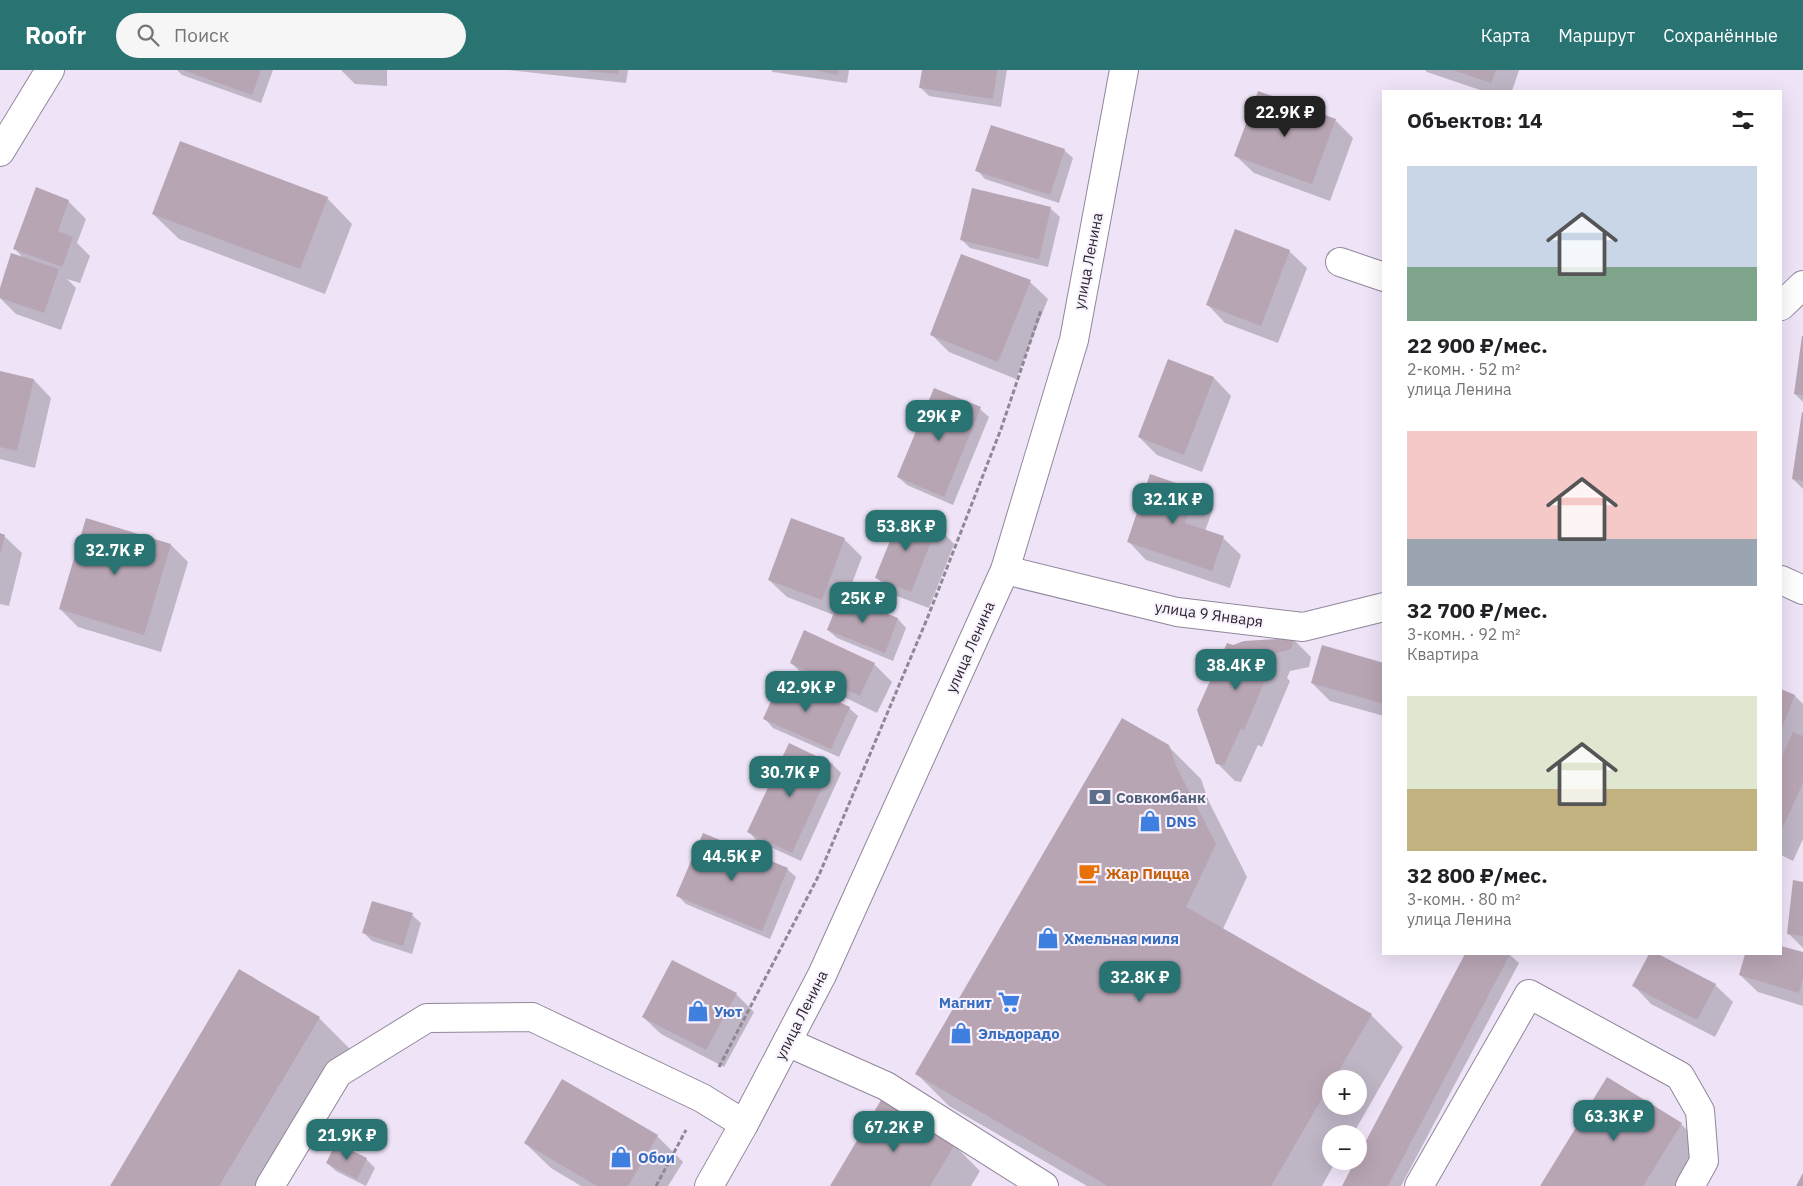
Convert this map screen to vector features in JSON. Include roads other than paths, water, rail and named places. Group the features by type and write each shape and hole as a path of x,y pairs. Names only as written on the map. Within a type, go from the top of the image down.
{"main road":[{"path":"0,152 50,70"},
{"name":"улица Ленина","path":"709,1186 744,1124 822,975 1005,570 1074,340 1124,70"},
{"path":"1340,262 1382,276"},
{"path":"1782,305 1803,285"},
{"name":"улица 9 Января","path":"1005,570 1177,612 1303,627 1382,607"},
{"path":"1782,580 1803,590"},
{"path":"1418,1186 1529,994 1680,1076 1700,1111 1704,1161 1690,1186"},
{"path":"270,1186 338,1072 427,1018 532,1017 702,1098 744,1124"},
{"path":"786,1042 886,1086 1044,1186"}],"place":[{"name":"Совкомбанк","path":"1100,797"},
{"name":"DNS","path":"1150,821"},
{"name":"Жар Пицца","path":"1089,873"},
{"name":"Хмельная миля","path":"1048,938"},
{"name":"Магнит","path":"1009,1002"},
{"name":"Уют","path":"698,1011"},
{"name":"Эльдорадо","path":"961,1033"},
{"name":"Обои","path":"621,1157"}]}
